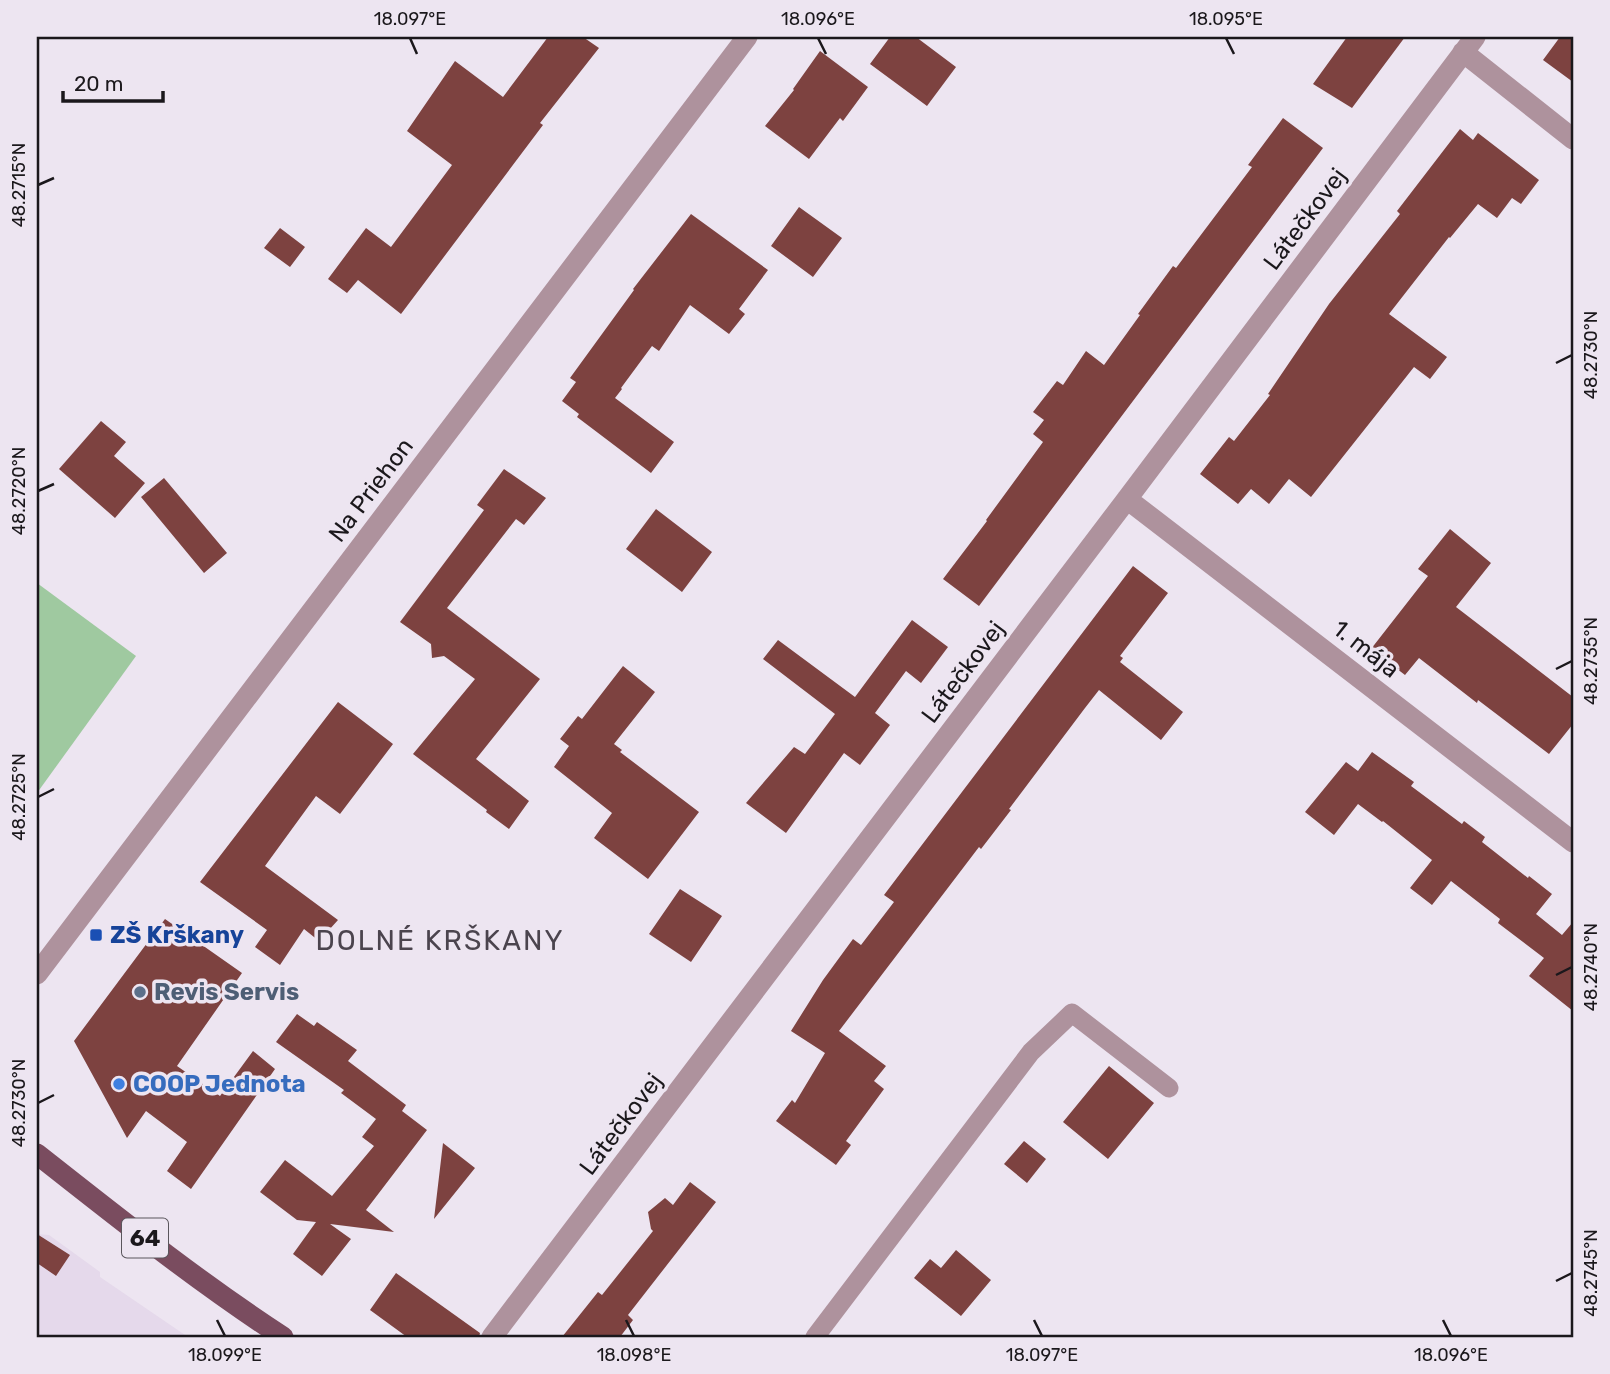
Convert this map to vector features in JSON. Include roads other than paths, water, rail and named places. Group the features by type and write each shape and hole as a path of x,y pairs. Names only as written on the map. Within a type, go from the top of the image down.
{"main road":[{"name":"64","path":"39,1162 88,1195 236,1306 283,1337"}],"street":[{"name":"Na Priehon","path":"37,974 747,37"},
{"path":"1469,44 1573,139"},
{"name":"Látečkovej","path":"492,1337 1469,44"},
{"name":"1. mája","path":"1127,499 1573,842"}],"lane":[{"path":"815,1337 1031,1052 1072,1013 1169,1088"}],"place":[{"name":"ZŠ Krškany","path":"96,935"},
{"name":"Revis Servis","path":"140,992"},
{"name":"COOP Jednota","path":"119,1084"}],"district":[{"name":"DOLNÉ KRŠKANY","path":"440,940"}]}
